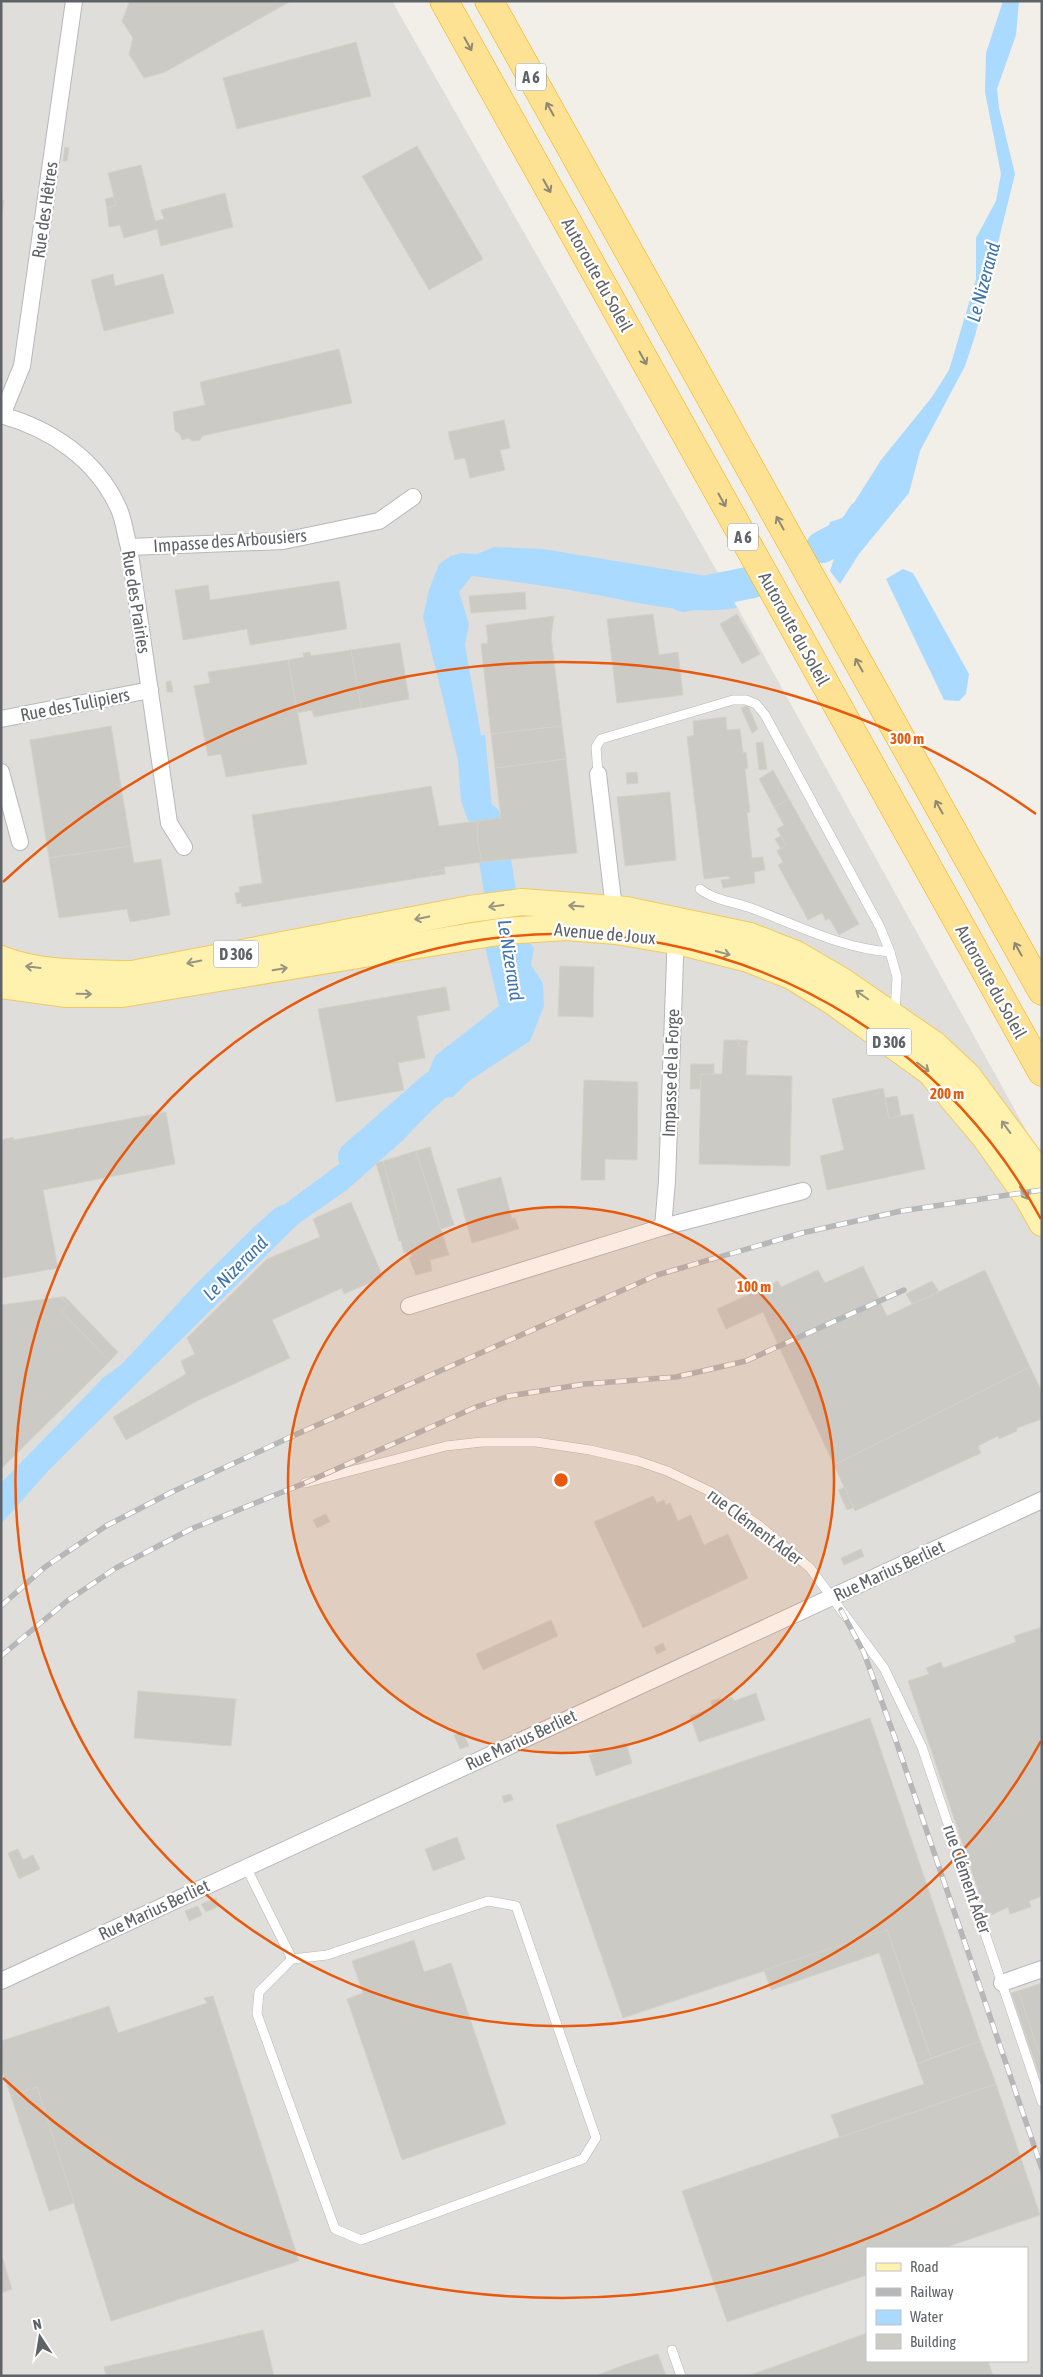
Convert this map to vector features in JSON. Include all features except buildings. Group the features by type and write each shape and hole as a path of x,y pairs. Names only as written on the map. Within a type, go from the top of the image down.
{"highway":[{"name":"Autoroute du Soleil","path":"444,1 1042,1072"},
{"name":"A 6","path":"489,1 1042,991"}],"main road":[{"name":"Avenue de Joux","path":"1,959 16,965 79,973 132,974 470,909 522,902 676,930 791,976 888,1027 935,1045 968,1076 1028,1158 1042,1183"},
{"name":"Avenue de Joux","path":"1,985 65,994 122,994 473,936 616,920"},
{"name":"Avenue de Joux","path":"888,1027 930,1072 984,1136 1028,1198 1042,1223"}],"street":[{"name":"Rue des Hêtres","path":"2,415 22,366 74,1"},
{"name":"Rue des Prairies","path":"2,415 54,436 96,470 119,507 129,547 169,823 184,847"},
{"name":"Impasse des Arbousiers","path":"129,547 283,541 379,521 413,497"},
{"name":"Rue des Tulipiers","path":"1,718 150,690"},
{"path":"1,772 20,842"},
{"path":"598,774 616,920"},
{"name":"Impasse de la Forge","path":"663,1227 667,1180 676,930"},
{"path":"408,1306 663,1227 803,1191"},
{"name":"Rue Marius Berliet","path":"1,1981 1042,1500"},
{"path":"1002,1983 1042,1969"}],"lane":[{"path":"598,774 596,747 601,739 733,700 746,700 756,704 765,715 880,927 897,977 888,1027"},
{"path":"700,889 707,894 750,908 838,943 866,950 890,952"},
{"name":"rue Clément Ader","path":"305,1483 446,1446 482,1442 536,1442 590,1450 646,1464 709,1491 760,1526 810,1568 884,1668 922,1747 1042,2102"},
{"path":"246,1868 292,1960"},
{"path":"488,1901 516,1906 596,2138 583,2159 361,2240 335,2229 257,2014 259,1992 292,1960 327,1955 488,1901"},
{"path":"672,2350 681,2376"}],"shaded area":[{"path":"1,1 392,1 730,594 1042,1159 1042,2376 1,2376"}],"water":[{"path":"1003,1 1019,1 1016,35 997,89 999,108 1015,174 975,336 965,366 920,451 909,493 859,554 840,584 830,571 837,550 826,536 830,522 845,517 881,460 932,397 949,370 976,279 976,238 996,201 1001,174 985,92 986,53"},
{"path":"494,547 543,549 701,575 726,588 737,608 699,610 661,607 558,588 472,576 459,592 469,624 465,645 481,735 485,735 493,818 468,821 461,801 458,760 423,617 429,590 439,564 451,556 461,553 477,554"},
{"path":"903,569 913,573 969,674 966,694 959,701 944,700 886,579"},
{"path":"518,930 534,948 531,965 543,983 544,1006 530,1041 469,1081 453,1097 441,1098 428,1108 431,1111 402,1141 347,1190 298,1224 49,1470 1,1524 1,1483 104,1377 121,1365 195,1285 254,1227 275,1208 285,1204 398,1120 421,1090 435,1056 499,1006 483,938"}],"waterway":[{"name":"Le Nizerand","path":"822,547 854,530 863,516"},
{"name":"Le Nizerand","path":"683,596 753,582"},
{"name":"Le Nizerand","path":"485,819 493,848 507,935"},
{"name":"Le Nizerand","path":"354,1157 434,1087"}],"railway":[{"path":"1,1606 45,1567 106,1526 172,1492 297,1434 657,1275 802,1233 901,1211 1042,1190"},
{"path":"1,1656 67,1601 116,1568 191,1529 305,1483 476,1407 509,1396 585,1384 676,1377 746,1361 904,1290"},
{"path":"841,1610 864,1653 895,1738 1042,2169"}]}
